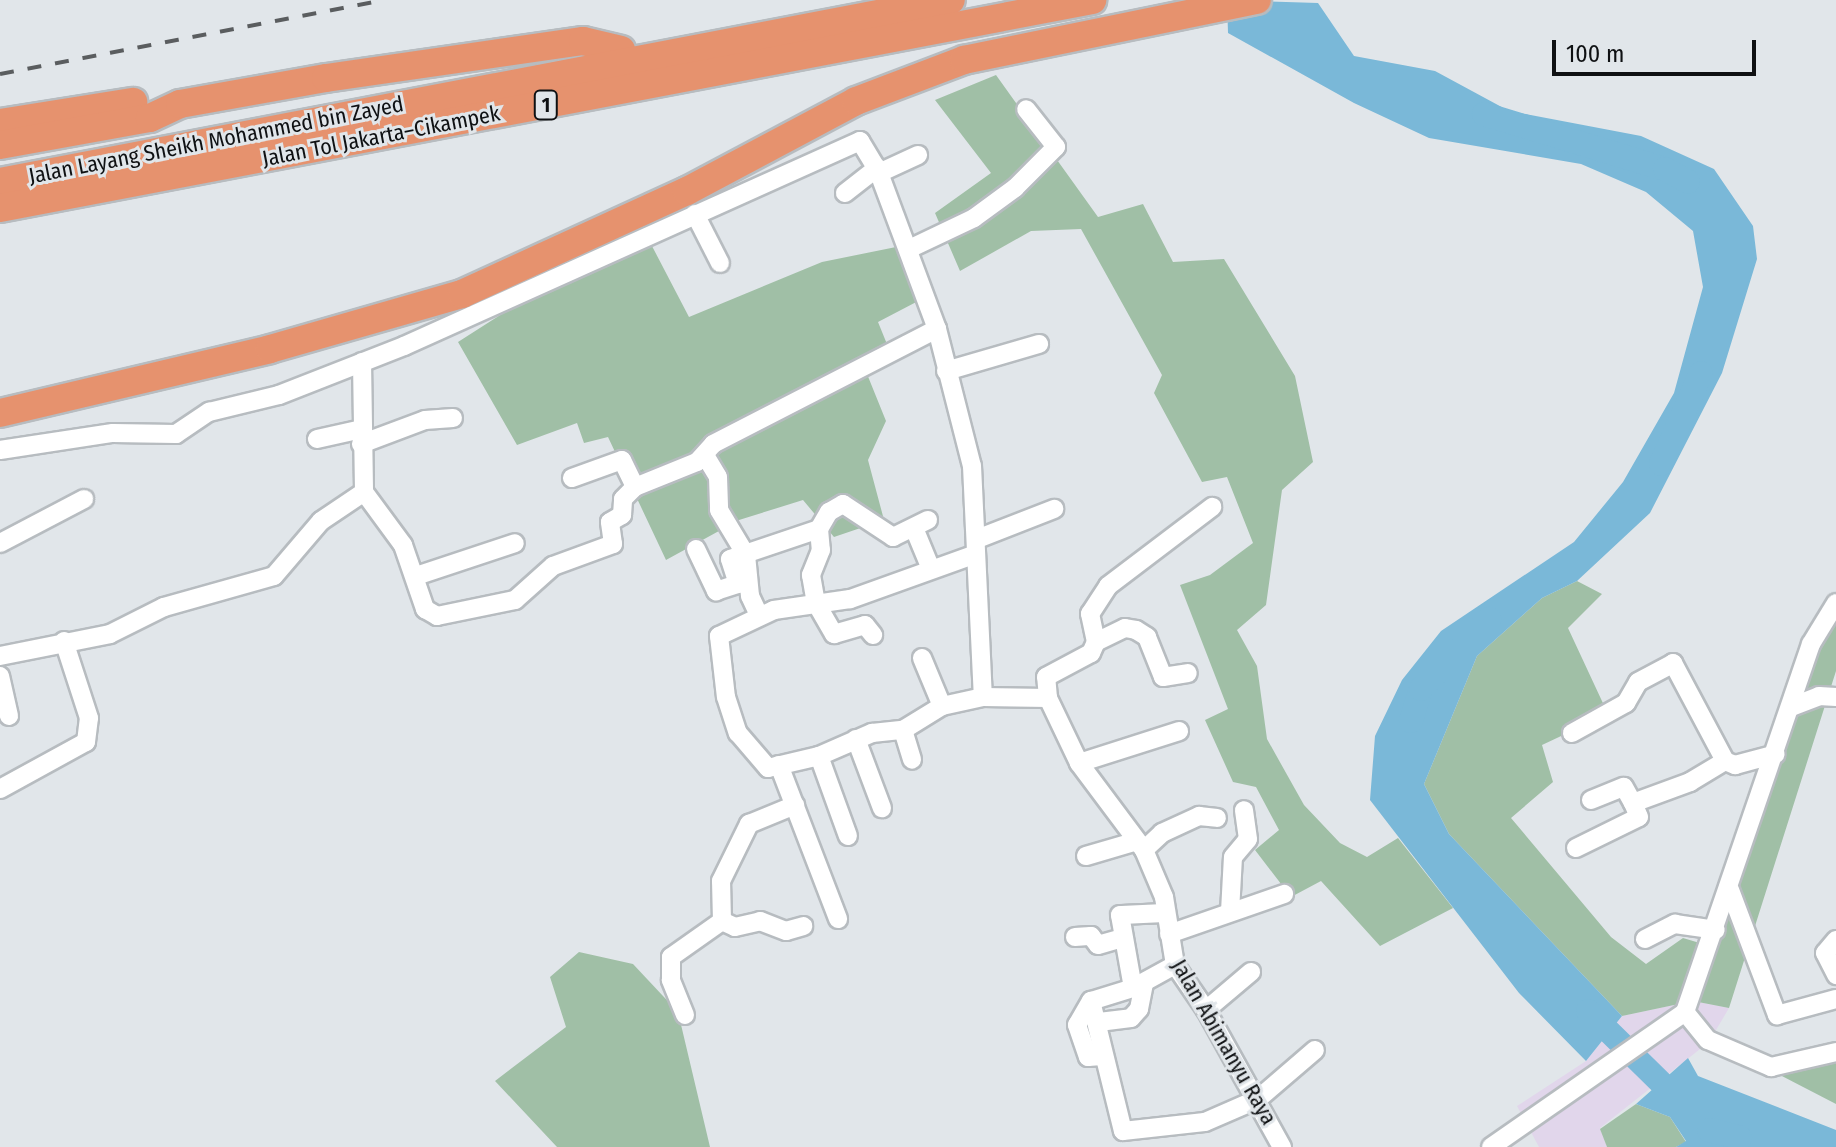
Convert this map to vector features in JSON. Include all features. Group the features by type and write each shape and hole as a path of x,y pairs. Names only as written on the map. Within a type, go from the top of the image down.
{"highway":[{"name":"Jalan Tol Jakarta–Cikampek","path":"0,165 621,50 861,0"},
{"name":"Jalan Layang Sheikh Mohammed bin Zayed","path":"0,182 951,0"},
{"name":"Jalan Layang Sheikh Mohammed bin Zayed","path":"0,200 1021,0"},
{"name":"Jalan Tol Jakarta–Cikampek","path":"0,208 1092,0"},
{"path":"0,413 270,349 462,294 687,191 909,78 1036,43 1257,0"},
{"path":"0,123 146,100 180,104 583,41 621,50"},
{"path":"0,145 150,118 180,104"}],"street":[{"path":"909,249 974,218 1015,188 1056,147 1026,109"},
{"path":"0,450 113,433 176,434 209,412 279,395 362,362 855,141 864,143 878,170 937,329 972,466 983,697"},
{"path":"845,193 878,170 918,155"},
{"path":"695,214 720,263"},
{"path":"362,362 364,492 403,545 432,617 515,600 553,566 613,544 610,522 622,515 623,499 635,487 706,457 713,444 937,329"},
{"path":"946,371 1039,344"},
{"path":"317,439 362,436 425,420 453,418"},
{"path":"706,457 718,477 719,510 746,555 750,596 759,615"},
{"path":"572,478 622,460 635,487"},
{"path":"0,656 110,634 164,607 274,576 321,521 364,492"},
{"path":"0,543 84,499"},
{"path":"873,635 865,625 834,634 816,603 811,575 821,550 819,529 829,512 843,504 862,512 893,537 921,524 931,569"},
{"path":"1054,509 931,569 858,597 759,615 719,636 717,647 738,733 762,766 819,756 856,739 903,730 942,706 983,697 1048,698 1046,677 1091,653 1096,642 1090,614 1108,586 1212,507"},
{"path":"696,549 716,591 738,584 730,559 819,529"},
{"path":"416,576 465,571 515,543"},
{"path":"1491,1147 1555,1107 1681,1016 1716,930 1815,634 1836,603"},
{"path":"1096,642 1125,628 1136,630 1147,637 1163,677 1188,673"},
{"path":"0,789 86,742 89,718 64,641"},
{"path":"922,658 942,706"},
{"path":"1572,733 1581,724 1626,703 1638,682 1676,664 1725,761 1735,765 1776,754"},
{"path":"0,676 9,716"},
{"path":"1791,707 1819,696 1836,697"},
{"name":"Jalan Abimanyu Raya","path":"1048,698 1079,763 1141,845 1159,880 1175,965 1206,1010 1258,1099 1279,1146"},
{"path":"903,730 912,760"},
{"path":"1079,763 1179,731"},
{"path":"856,739 882,808"},
{"path":"819,756 848,836"},
{"path":"1633,803 1690,782 1725,761"},
{"path":"779,765 838,919"},
{"path":"1576,848 1639,817 1624,787 1591,800"},
{"path":"722,921 721,881 743,833 757,818 795,805"},
{"path":"1230,912 1233,857 1248,839 1244,810"},
{"path":"1086,856 1141,845 1199,816 1217,818"},
{"path":"1730,890 1777,1015 1836,999"},
{"path":"1169,934 1284,894"},
{"path":"1099,1022 1131,1018 1139,1009 1138,986 1122,938 1120,915 1110,898"},
{"path":"1120,915 1166,913"},
{"path":"722,921 735,927 760,921 786,931 803,926"},
{"path":"685,1015 671,980 671,957 722,921"},
{"path":"1645,939 1675,924 1716,930"},
{"path":"1075,937 1091,936 1098,945 1122,938"},
{"path":"1836,940 1825,953 1836,975"},
{"path":"1102,1056 1088,1057 1077,1025 1091,1001 1138,986 1175,965"},
{"path":"1206,1010 1251,972"},
{"path":"1091,1001 1099,1022 1102,1056 1123,1131 1205,1122 1258,1099 1315,1050"},
{"path":"1681,1016 1708,1040 1771,1067 1836,1052"}],"shaded area":[{"path":"1693,1001 1729,1008 1709,1042 1600,1128 1607,1147 1539,1147 1517,1106 1586,1061 1622,1016"}],"green space":[{"path":"996,75 1098,217 1143,204 1173,262 1224,259 1295,376 1313,462 1282,490 1266,605 1237,630 1257,666 1267,739 1304,805 1340,843 1367,857 1398,838 1453,908 1380,946 1321,881 1291,897 1255,850 1279,830 1256,787 1233,782 1205,720 1228,709 1180,585 1210,575 1253,543 1227,477 1202,482 1154,393 1162,375 1081,229 1031,231 960,271 935,213 991,173 935,100"},
{"path":"641,225 689,317 822,262 901,246 922,299 878,322 891,354 867,374 886,421 868,460 884,520 834,537 803,500 739,520 666,560 608,437 584,443 577,423 517,445 458,342"},
{"path":"1577,581 1602,594 1568,628 1608,714 1542,745 1553,782 1511,818 1611,937 1646,964 1683,938 1713,947 1804,693 1808,653 1836,605 1836,671 1729,1008 1693,1001 1622,1016 1449,834 1424,784 1477,656 1542,598"},
{"path":"579,952 633,964 678,1012 710,1147 557,1147 495,1081 566,1027 550,977"},
{"path":"1836,1054 1836,1104 1776,1073"},
{"path":"1636,1104 1670,1117 1686,1142 1676,1147 1607,1147 1600,1129"}],"water":[{"path":"1227,0 1318,3 1354,56 1435,71 1509,111 1641,136 1714,169 1753,226 1757,259 1722,373 1650,513 1577,581 1542,598 1477,656 1424,784 1449,834 1622,1016 1586,1061 1519,993 1370,800 1375,736 1402,680 1441,631 1574,542 1623,482 1674,393 1703,287 1693,231 1646,192 1581,164 1429,138 1354,103 1228,33"},
{"path":"1688,1058 1698,1076 1836,1130 1836,1147 1676,1147 1686,1141 1670,1117 1636,1104"}],"waterway":[{"path":"1484,114 1665,169 1688,182"},
{"path":"1661,464 1701,373"},
{"path":"1411,721 1421,689 1489,619"},
{"path":"1588,1011 1709,1130 1740,1138"}],"railway":[{"path":"0,74 383,0"}]}
